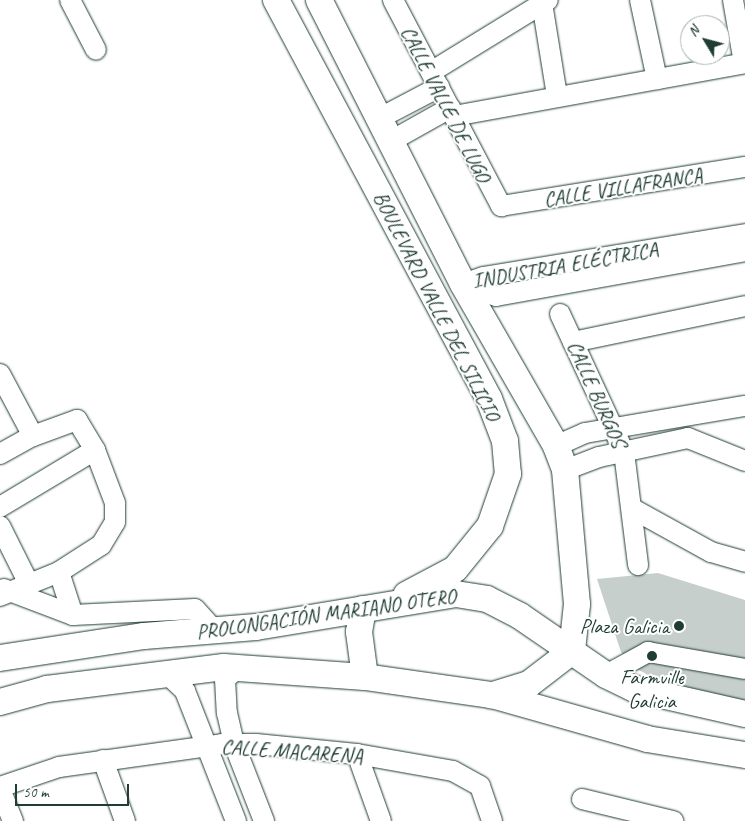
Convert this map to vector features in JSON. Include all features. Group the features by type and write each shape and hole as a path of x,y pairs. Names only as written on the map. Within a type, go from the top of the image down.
{"main road":[{"name":"BOULEVARD VALLE DEL SILICIO","path":"276,0 434,300 489,399 505,441 508,474 501,503 474,550 455,569 374,608"},
{"name":"BOULEVARD VALLE DEL SILICIO","path":"319,0 463,284 556,446 564,470 577,604 572,651"},
{"path":"434,300 463,284"},
{"name":"PROLONGACIÓN MARIANO OTERO","path":"0,658 144,636 214,630 374,608 456,594 487,599 537,628 606,675 663,699 745,714"},
{"path":"365,677 359,632 374,608"},
{"path":"492,695 529,684 572,651"},
{"name":"PROLONGACIÓN MARIANO OTERO","path":"0,702 47,689 166,673 238,668 365,677 492,695 647,739 745,755"}],"street":[{"path":"70,0 96,50"},
{"name":"CALLE VALLE DE LUGO","path":"393,0 502,206"},
{"path":"640,0 657,79"},
{"path":"386,130 452,112 557,96 745,63 733,0"},
{"path":"386,130 435,79 545,2 557,96"},
{"name":"CALLE VILLAFRANCA","path":"502,206 745,167"},
{"name":"INDUSTRIA ELÉCTRICA","path":"463,284 483,277 745,234"},
{"name":"INDUSTRIA ELÉCTRICA","path":"463,284 496,296 745,251"},
{"path":"573,342 745,306"},
{"name":"CALLE BURGOS","path":"560,314 616,428 624,452 633,509 638,565"},
{"path":"0,374 32,436"},
{"path":"556,446 585,433 745,406"},
{"path":"686,416 688,438"},
{"path":"0,454 32,436 73,418 81,423 95,450 115,503 115,522 101,545 59,572 3,592"},
{"path":"564,470 624,452 688,438 745,461"},
{"path":"0,507 95,450"},
{"path":"633,509 712,552 745,562"},
{"path":"0,526 29,584"},
{"path":"59,572 73,615"},
{"path":"3,592 73,615 194,609 214,630"},
{"path":"606,675 648,652 745,669"},
{"path":"238,668 225,679 223,686 234,744 264,821"},
{"path":"166,673 185,692 236,821"},
{"name":"CALLE MACARENA","path":"0,788 42,771 103,760 234,744 357,754 467,776 480,786 492,821"},
{"path":"357,754 381,821"},
{"path":"103,760 125,821"},
{"path":"0,788 13,821"},
{"path":"582,800 638,817 673,821"}],"building":[{"name":"Plaza Galicia","path":"658,573 745,600 745,701 679,691 633,667 621,652 597,579"}],"place":[{"name":"Plaza Galicia","path":"679,626"},
{"name":"Farmville Galicia","path":"652,656"}]}
